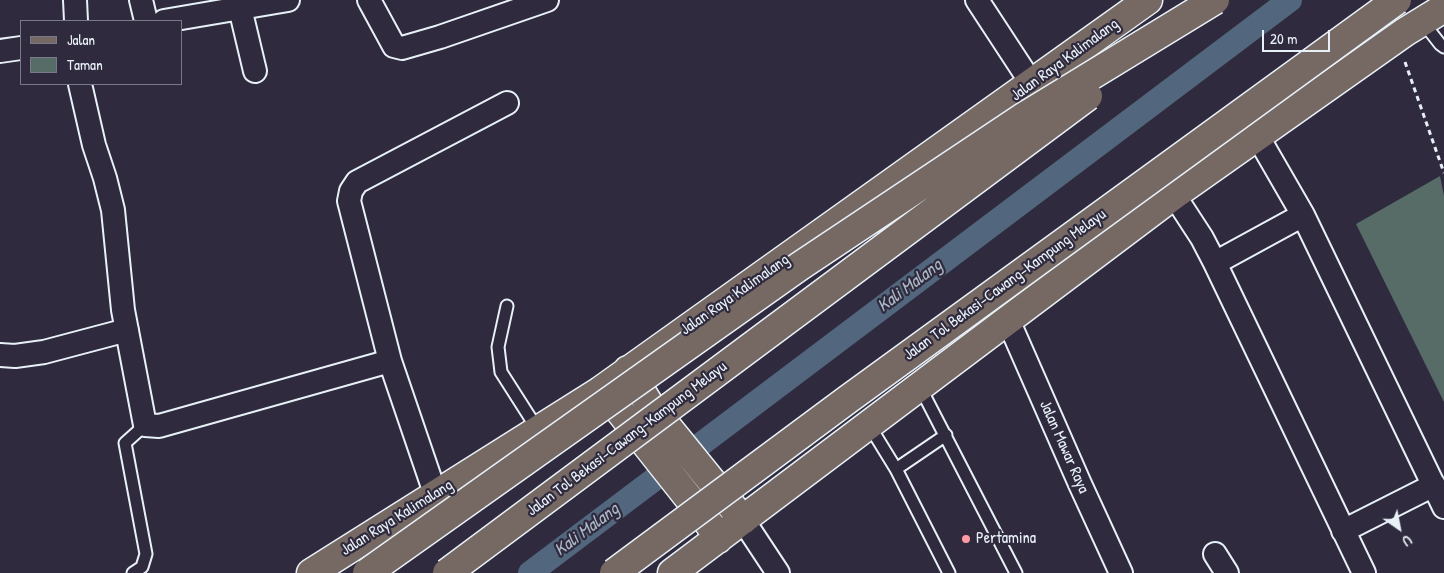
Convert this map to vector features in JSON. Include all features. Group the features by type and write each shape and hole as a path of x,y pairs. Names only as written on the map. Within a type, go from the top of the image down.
{"main road":[{"name":"Jalan Raya Kalimalang","path":"311,573 600,391 1148,0"},
{"path":"366,573 800,266 1025,116 1216,0"},
{"name":"Jalan Tol Bekasi–Cawang–Kampung Melayu","path":"447,573 1216,0"},
{"name":"Jalan Tol Bekasi–Cawang–Kampung Melayu","path":"614,573 1397,0"},
{"path":"672,573 714,532 738,514 920,388 1174,195 1397,38 1433,15"},
{"path":"628,370 649,404 738,514"},
{"path":"600,391 615,405 714,532"}],"street":[{"path":"75,0 76,20"},
{"path":"142,0 146,20"},
{"path":"170,20 288,0"},
{"path":"369,0 394,46 402,48 547,0"},
{"path":"977,0 1032,84"},
{"path":"240,8 255,71"},
{"path":"0,51 20,48"},
{"path":"80,85 94,145 113,210 123,310 145,425 159,426 390,362"},
{"path":"435,494 390,362 350,201 351,191 357,182 369,175 507,103"},
{"path":"1258,137 1302,216 1444,508"},
{"path":"1174,195 1202,238 1364,573"},
{"path":"1215,264 1302,216"},
{"name":"Jalan Mawar Raya","path":"1008,320 1121,573"},
{"path":"0,355 15,356 44,352 127,330"},
{"path":"1343,531 1434,486"},
{"path":"738,514 778,573"}],"lane":[{"path":"1433,15 1440,44 1444,47"},
{"path":"507,306 498,347 501,372 538,430"},
{"path":"920,388 1016,573"},
{"path":"134,573 142,567 146,554 124,443 145,425"},
{"path":"869,425 896,469 949,573"},
{"path":"896,469 946,435"}],"path":[{"path":"1397,38 1444,173"}],"green space":[{"path":"1440,176 1444,196 1444,402 1356,224"}],"waterway":[{"name":"Kali Malang","path":"530,573 1290,0"}],"place":[{"name":"Pertamina","path":"966,539"}]}
